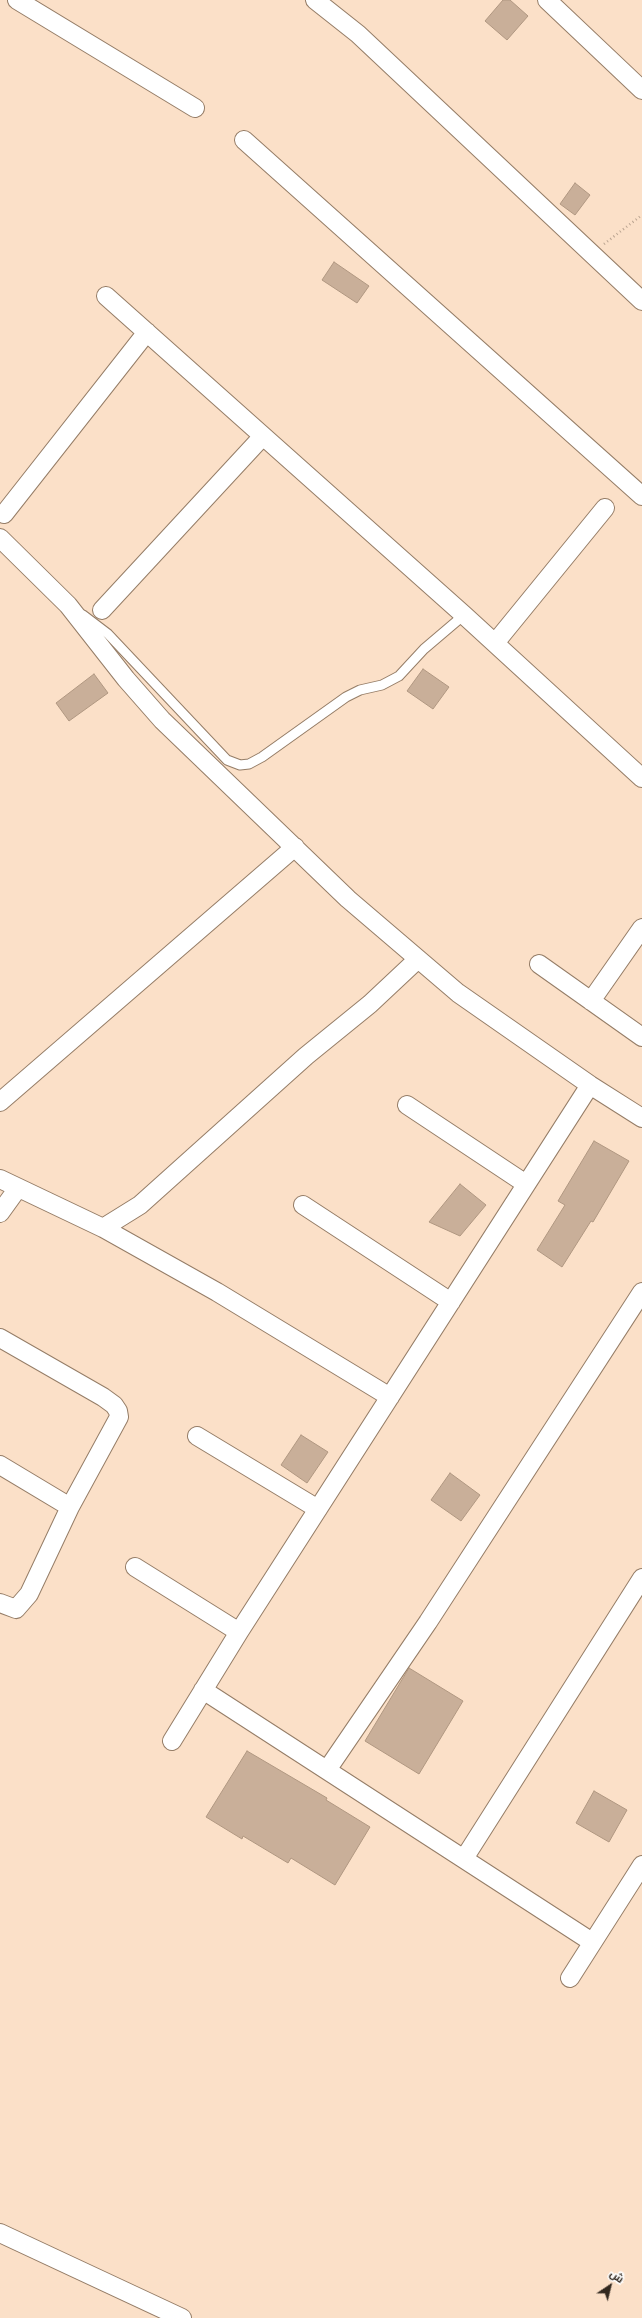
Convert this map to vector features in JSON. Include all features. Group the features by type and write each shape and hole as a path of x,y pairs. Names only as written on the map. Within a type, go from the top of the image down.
{"street":[{"path":"17,0 196,108"},
{"path":"315,0 358,34 593,253 642,301"},
{"path":"547,0 642,90"},
{"path":"244,140 642,496"},
{"path":"106,296 464,615 642,778"},
{"path":"4,514 147,332"},
{"path":"102,610 263,436"},
{"path":"495,643 605,508"},
{"path":"0,538 68,605 126,679 162,720 348,899 458,993 590,1085 642,1118"},
{"path":"0,1102 295,847"},
{"path":"591,1001 642,928"},
{"path":"103,1228 140,1205 306,1056 370,1004 418,959"},
{"path":"539,964 642,1037"},
{"path":"172,1741 238,1632 590,1085"},
{"path":"407,1105 526,1184"},
{"path":"0,1179 103,1228 217,1292 390,1398"},
{"path":"0,1213 18,1188"},
{"path":"303,1205 451,1302"},
{"path":"327,1770 428,1622 642,1292"},
{"path":"0,1338 103,1397 114,1404 118,1410 116,1423 70,1507 23,1603 16,1609 0,1603"},
{"path":"197,1436 318,1509"},
{"path":"0,1465 70,1507"},
{"path":"135,1567 238,1632"},
{"path":"465,1857 642,1578"},
{"path":"203,1690 465,1857 592,1942"},
{"path":"570,1978 642,1865"},
{"path":"0,2233 182,2318"}],"lane":[{"path":"68,605 108,634 227,760 240,765 250,764 262,757 346,697 360,690 382,685 399,676 424,649 464,615"}],"path":[{"path":"593,253 642,215"}],"building":[{"path":"503,0 510,0 528,16 507,40 485,21"},
{"path":"575,183 590,195 575,215 560,204"},
{"path":"334,262 369,286 357,303 322,280"},
{"path":"423,669 449,687 433,709 407,691"},
{"path":"94,674 108,693 69,721 56,703"},
{"path":"594,1141 629,1161 593,1222 591,1221 562,1267 537,1250 565,1205 558,1201"},
{"path":"460,1184 486,1205 460,1236 429,1222"},
{"path":"301,1435 328,1452 307,1483 281,1465"},
{"path":"450,1473 480,1495 461,1521 431,1500"},
{"path":"409,1668 463,1701 419,1774 365,1741"},
{"path":"247,1751 327,1798 326,1800 370,1827 335,1885 291,1858 288,1863 243,1836 242,1839 206,1817"},
{"path":"594,1791 627,1810 609,1842 576,1823"}]}
